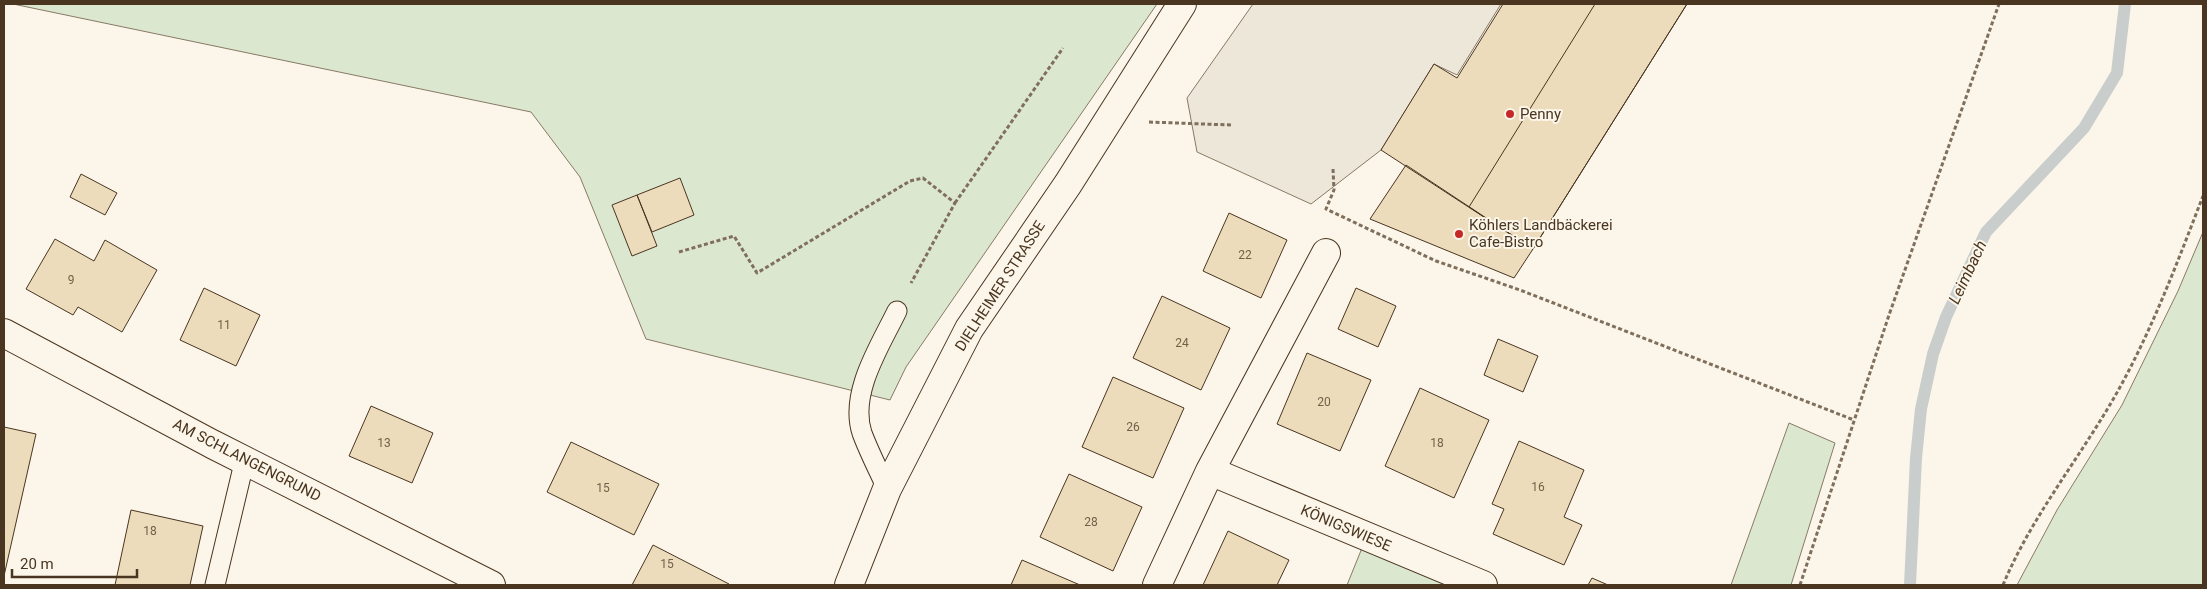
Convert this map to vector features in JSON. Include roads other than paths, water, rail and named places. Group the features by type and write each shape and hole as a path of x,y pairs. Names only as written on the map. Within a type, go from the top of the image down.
{"street":[{"name":"DIELHEIMER STRASSE","path":"849,585 887,489 969,329 1068,184 1182,4"},
{"path":"1157,585 1210,471 1326,253"},
{"name":"AM SCHLANGENGRUND","path":"4,334 212,444 491,585"},
{"name":"KÖNIGSWIESE","path":"1210,471 1483,585"}],"lane":[{"path":"887,489 862,432 860,405 873,362 896,311"},
{"path":"215,585 245,459"}],"waterway":[{"name":"Leimbach","path":"1910,585 1916,458 1921,409 1933,354 1946,317 1986,232 2084,128 2117,73 2125,4"}],"place":[{"name":"Penny","path":"1510,114"},
{"name":"Köhlers Landbäckerei Cafe-Bistro","path":"1459,234"}]}
